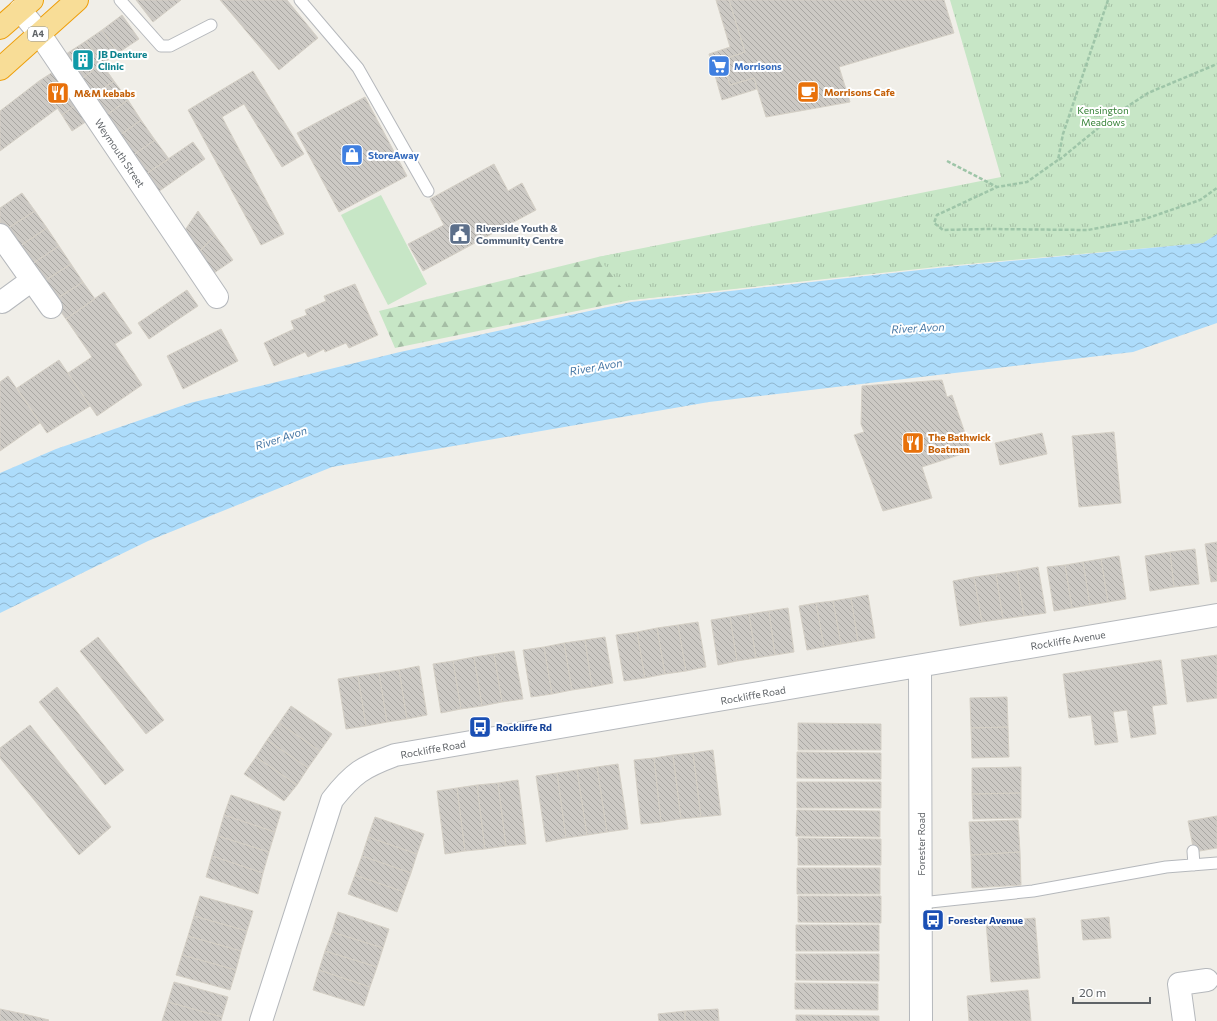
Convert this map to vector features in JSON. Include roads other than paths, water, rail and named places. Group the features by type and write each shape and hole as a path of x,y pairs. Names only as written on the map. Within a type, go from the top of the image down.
{"highway":[{"name":"A4","path":"0,69 77,0"},
{"path":"0,28 26,5"}],"street":[{"name":"Weymouth Street","path":"26,5 39,33 217,297"},
{"path":"0,235 51,307"},
{"path":"2,302 32,280"},
{"name":"Rockliffe Avenue","path":"920,666 928,663 1217,615"},
{"name":"Forester Road","path":"920,666 921,1021"},
{"name":"Rockliffe Road","path":"261,1021 332,800 347,780 370,764 395,755 920,666"},
{"path":"1184,1021 1179,984 1207,980"}],"lane":[{"path":"120,0 161,46 170,46 211,25"},
{"path":"300,0 358,68 428,191"},
{"path":"1193,851 1194,865"},
{"path":"921,903 1033,891 1166,867 1217,863"}],"water":[{"name":"River Avon","path":"1217,234 1217,323 1133,352 709,402 332,467 148,541 0,613 0,473 56,449 190,403 400,352 631,302 947,267 1203,243"}],"place":[{"name":"JB Denture Clinic","path":"83,60"},
{"name":"Morrisons","path":"719,66"},
{"name":"Morrisons Cafe","path":"808,92"},
{"name":"M&M kebabs","path":"58,93"},
{"name":"StoreAway","path":"352,155"},
{"name":"Riverside Youth & Community Centre","path":"460,234"},
{"name":"The Bathwick Boatman","path":"913,443"},
{"name":"Rockliffe Rd","path":"480,727"},
{"name":"Forester Avenue","path":"933,920"}],"park label":[{"name":"Kensington Meadows","path":"1103,116"}]}
